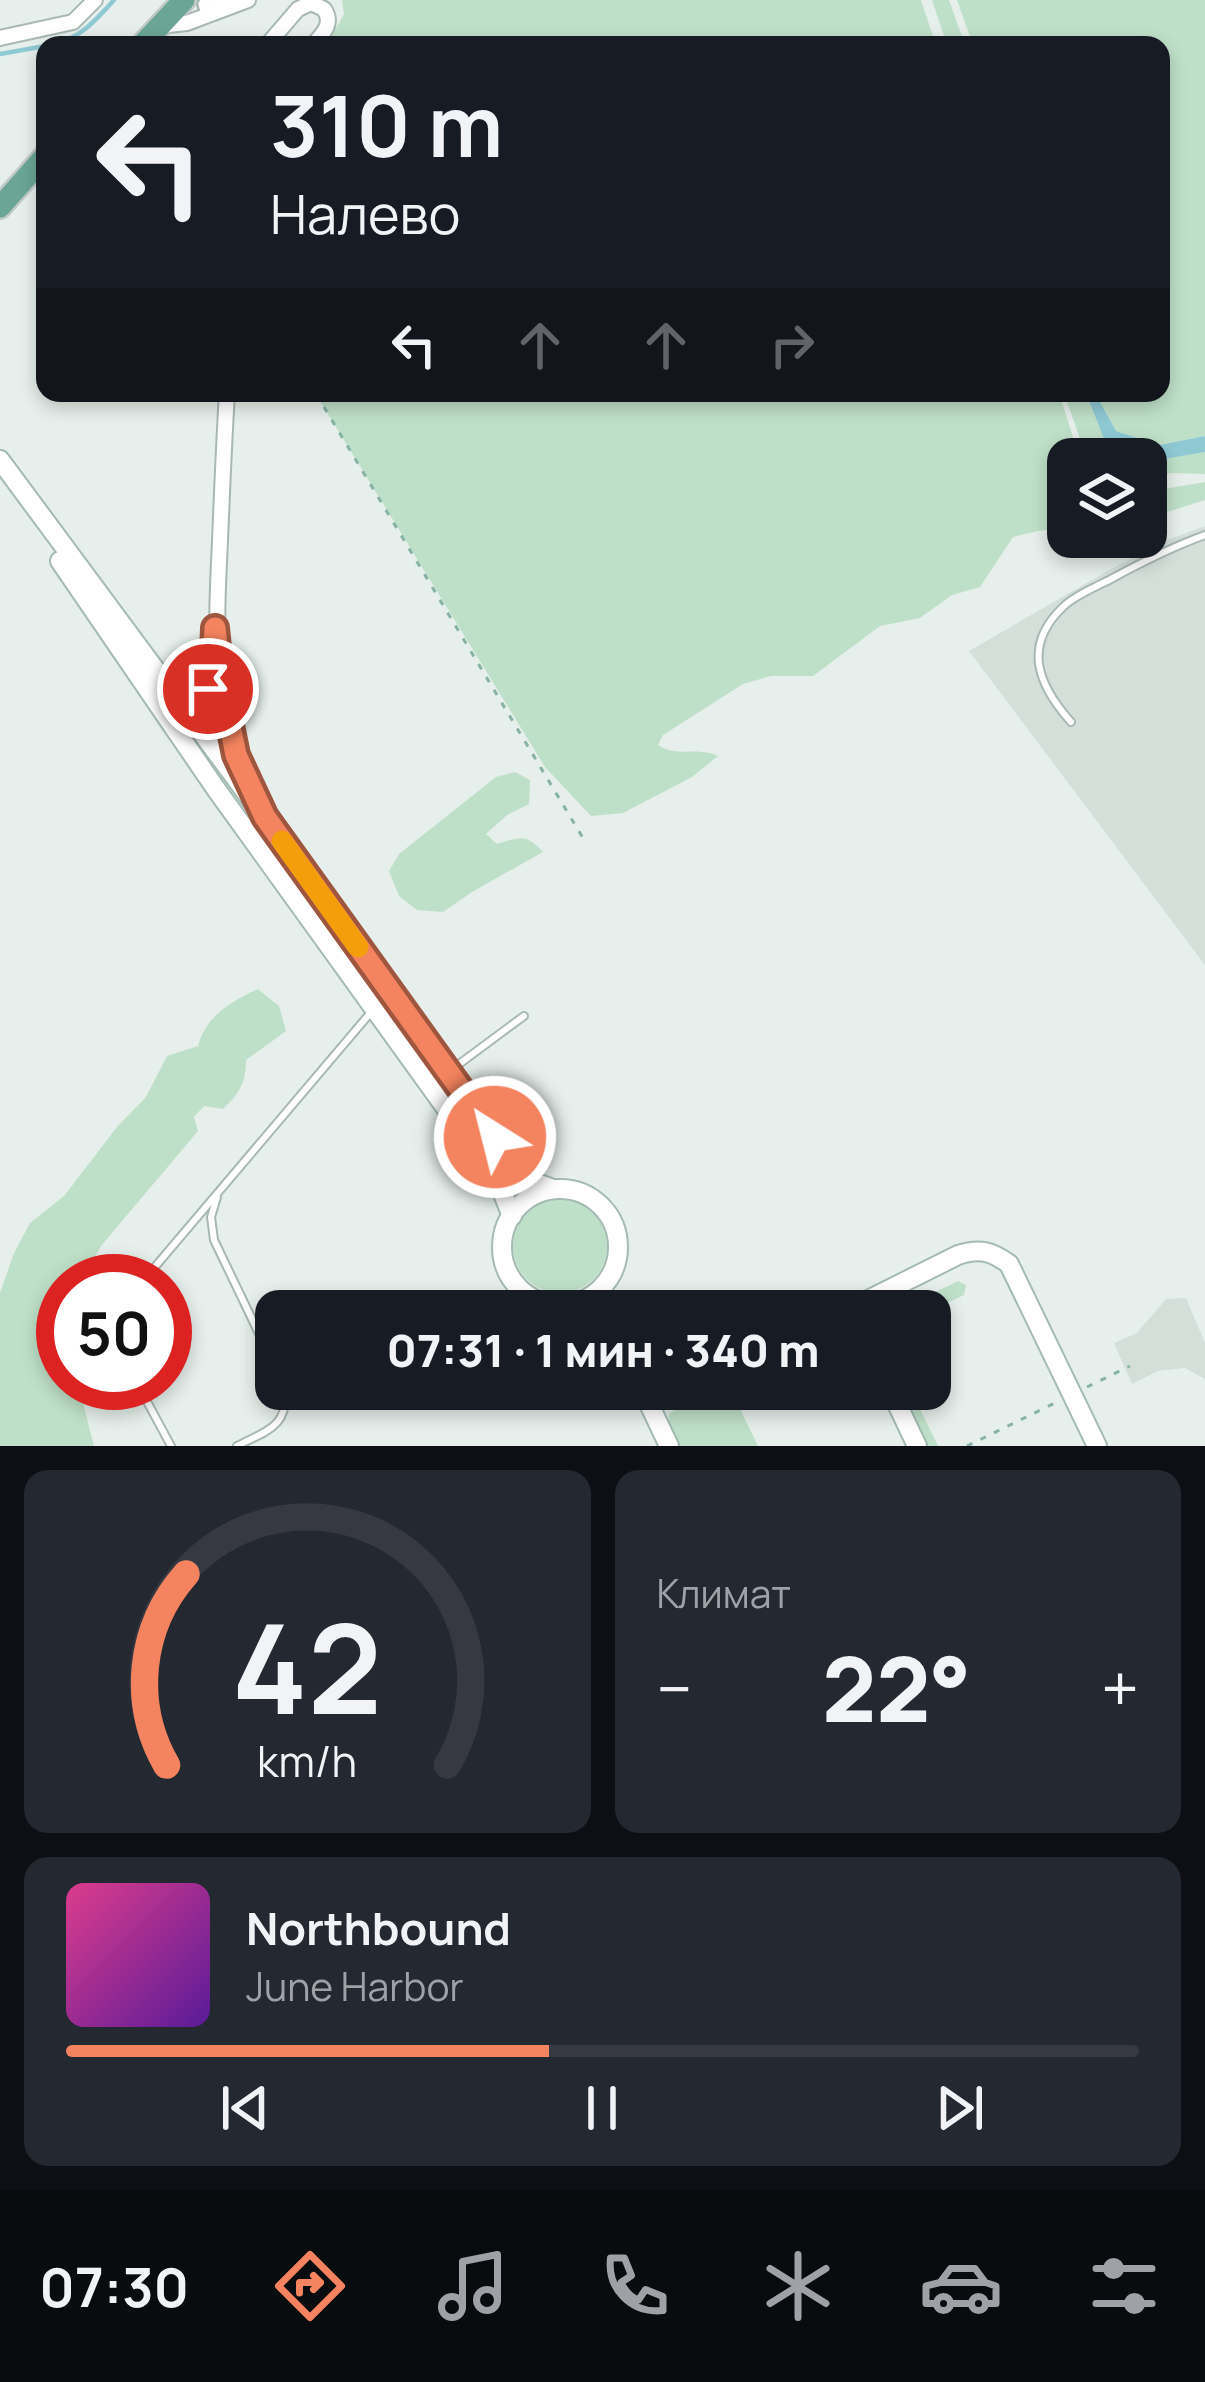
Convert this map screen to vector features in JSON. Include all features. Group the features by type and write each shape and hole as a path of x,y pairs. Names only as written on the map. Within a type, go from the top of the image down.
{"main road":[{"path":"150,36 184,0"},
{"path":"0,207 36,166"},
{"path":"0,460 238,773 518,1169 534,1182 587,1195 605,1209 618,1252 599,1290"},
{"path":"0,472 216,789 497,1179 512,1216"},
{"path":"216,789 238,773"},
{"path":"521,1290 504,1260 503,1237 526,1200 553,1189"},
{"path":"888,1290 958,1255 972,1250 993,1252 1009,1264 1097,1446"},
{"path":"605,1284 605,1290"},
{"path":"652,1410 669,1446"},
{"path":"900,1410 917,1446"}],"street":[{"path":"0,38 73,22 95,0"},
{"path":"207,0 204,8 226,0"},
{"path":"159,26 187,23 248,0"},
{"path":"275,36 298,9 314,3 326,10 329,22 319,36"},
{"path":"184,707 211,683 227,402"},
{"path":"215,628 238,773"}],"lane":[{"path":"1071,722 1043,684 1039,656 1044,628 1066,604 1166,549 1205,535"},
{"path":"166,1254 374,1008"},
{"path":"448,1072 524,1016"},
{"path":"221,1188 212,1213 214,1240 255,1326"},
{"path":"152,1410 171,1446"},
{"path":"237,1446 276,1425 285,1410"}],"path":[{"path":"324,407 583,838"},
{"path":"967,1446 1130,1366"}],"shaded area":[{"path":"1205,526 1205,965 969,651 1132,558 1167,558 1167,540"},
{"path":"1186,1298 1205,1343 1205,1379 1185,1368 1158,1371 1132,1384 1114,1343 1137,1333 1166,1299"}],"green space":[{"path":"342,0 921,0 933,36 332,36 344,14"},
{"path":"932,0 949,0 962,36 944,36"},
{"path":"957,0 1205,0 1205,436 1167,443 1167,438 1137,438 1116,431 1100,402 1170,402 1170,36 970,36"},
{"path":"321,402 1062,402 1073,438 1047,438 1047,530 1013,537 980,587 952,595 920,618 880,626 813,676 771,676 743,684 663,735 658,745 718,756 692,777 623,813 591,816 545,767"},
{"path":"1067,402 1090,402 1104,438 1080,438"},
{"path":"1205,452 1205,474 1167,474 1167,458"},
{"path":"1205,482 1205,500 1167,512 1167,488"},
{"path":"515,772 530,780 529,804 486,834 497,844 527,839 543,852 443,912 417,910 399,896 389,871 399,854 496,777"},
{"path":"258,989 279,1006 286,1031 246,1060 234,1098 223,1109 204,1106 194,1117 198,1131 97,1254 36,1254 36,1410 85,1410 94,1446 0,1446 0,1293 14,1253 30,1223 64,1196 146,1097 167,1056 198,1046 207,1026 238,999"},
{"path":"551,1200 586,1207 599,1220 606,1237 599,1272 575,1290 545,1290 534,1285 521,1272 514,1255 521,1220 534,1207"},
{"path":"958,1281 966,1285 964,1295 951,1301 951,1290 940,1290"},
{"path":"675,1410 740,1410 758,1446 678,1446 669,1414"},
{"path":"906,1410 920,1410 938,1446 923,1446"}],"water":[{"path":"1090,402 1100,402 1116,431 1138,438 1104,438"},
{"path":"1205,436 1205,452 1167,458 1167,443"}],"waterway":[{"path":"73,36 114,0"},
{"path":"0,54 36,48"}],"slow traffic":[{"path":"282,841 358,947"}],"route":[{"path":"208,689 215,628 236,755 265,817 495,1137"}]}
